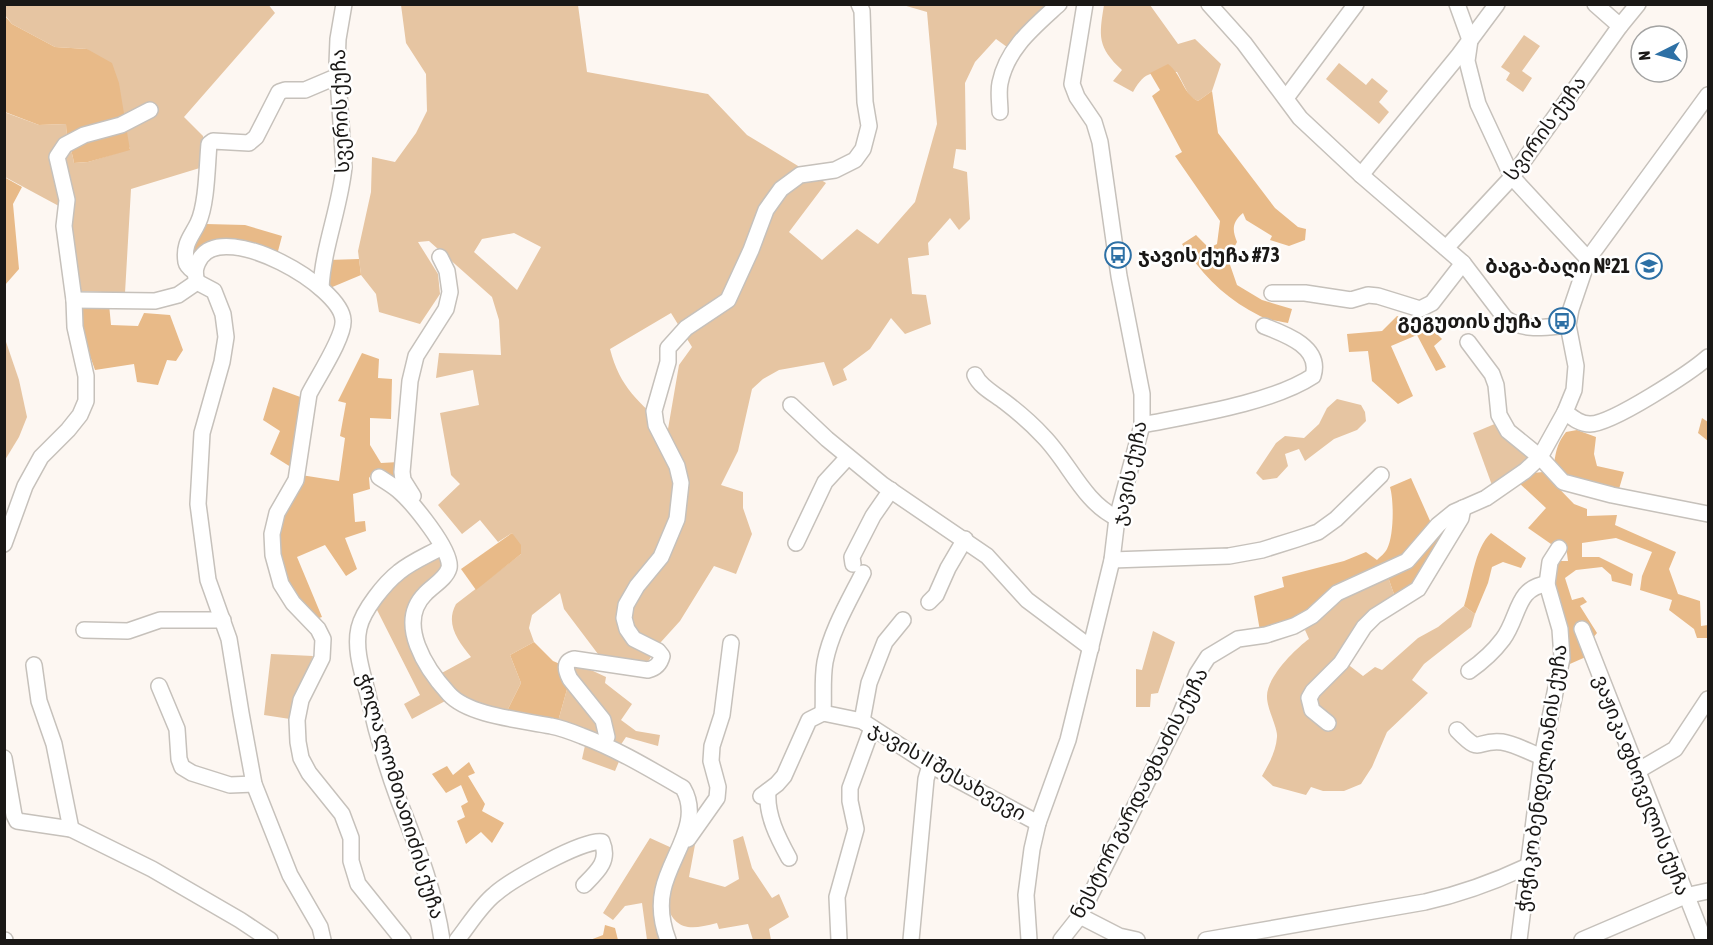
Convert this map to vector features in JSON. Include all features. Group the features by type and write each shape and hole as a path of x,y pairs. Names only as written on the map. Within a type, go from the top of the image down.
{"street":[{"name":"სვერის ქუჩა","path":"321,288 322,272 344,167 338,39 344,4"},
{"path":"603,744 607,737 603,720 570,679 566,666 570,660 574,659 648,670 657,666 662,656 658,651 634,639 624,618 626,605 662,557 677,519 681,483 677,466 656,425 654,411 668,363 668,348 686,328 728,300 751,250 765,210 781,189 800,175 835,170 855,160 863,149 869,126 865,102 862,11 859,4"},
{"path":"1000,112 999,85 1008,59 1026,34 1059,4"},
{"name":"ჯავის ქუჩა","path":"1029,940 1026,895 1032,849 1038,823 1068,740 1112,560 1118,518 1142,425 1142,394 1119,276 1100,142 1094,122 1077,97 1072,84 1085,4"},
{"path":"1286,98 1356,4"},
{"path":"1457,4 1470,40 1467,61 1478,104 1512,177 1588,259"},
{"path":"1361,175 1497,4"},
{"path":"1595,4 1620,26"},
{"name":"სვირის ქუჩა","path":"1446,248 1512,177 1638,4"},
{"path":"1214,6 1300,118 1361,175 1463,262 1505,318 1514,325 1525,327 1568,326 1571,309 1588,259 1708,95"},
{"path":"323,940 320,927 290,876 254,784 229,639 208,580 198,504 202,433 222,363 226,337 223,314 214,291 196,277 186,261 187,244 191,232 200,220 209,144 213,141 249,143 256,137 279,92 305,90 338,76"},
{"path":"4,544 25,486 41,457 68,430 80,415 86,401 86,376 75,327 74,300 64,226 67,200 57,158 65,145 84,135 121,125 150,110"},
{"path":"74,300 155,301 178,295 196,277 197,262 205,252 225,246 243,247 269,256 321,288 337,304 343,318 343,330 309,394 299,466 291,491 278,513 272,534 273,555 281,584 293,603 318,629 323,639 322,658 301,700 297,720 301,758 309,773 342,814 351,838 351,861 358,884 403,940"},
{"path":"422,515 403,480 402,472 410,381 416,356 446,309 450,292 447,271 440,257"},
{"path":"1272,293 1305,293 1351,300 1368,295 1378,296 1420,309 1432,303 1463,262"},
{"path":"1142,425 1254,400 1296,386 1313,376 1316,368 1314,358 1304,347 1293,338 1264,326"},
{"name":"ნესტორ გარდაფხაძის ქუჩა","path":"1060,940 1080,916 1179,718 1197,674 1208,657 1238,639 1266,635 1294,626 1312,616 1337,593 1407,561 1438,525 1455,512 1486,498 1540,457 1565,412 1574,390 1576,366 1568,326"},
{"path":"1468,342 1492,374 1496,385 1499,415 1508,431 1540,457 1563,482 1612,495 1708,514"},
{"path":"1565,412 1576,421 1591,424 1611,419 1695,369 1708,357"},
{"path":"975,375 978,382 1043,435 1104,512 1118,518"},
{"path":"791,405 848,457 891,490 987,556 1027,600 1091,648"},
{"path":"796,543 825,482 848,457"},
{"path":"1112,560 1229,556 1271,547 1318,532 1336,519 1381,475"},
{"path":"379,477 397,489 422,515 448,556 450,566 445,576 422,596 414,611 412,621 414,636 420,652 451,696 473,708 555,727 603,744 683,788 688,796 689,823 662,892 663,927 668,940"},
{"path":"789,858 772,819 765,794 784,776 809,720 823,713 823,676 826,659 858,568 852,558 873,516 891,490"},
{"path":"1328,723 1312,711 1309,698 1313,691 1341,663 1364,627 1374,616 1418,589 1461,518 1463,508"},
{"path":"929,603 936,595 965,539"},
{"name":"ჭოლა ლომთათიძის ქუჩა","path":"442,547 399,572 385,586 371,604 359,626 357,646 377,734 398,799 423,861 439,915 442,940"},
{"name":"ჭიჭიკო ბენდელიანის ქუჩა","path":"1519,940 1542,757 1562,658 1560,629 1547,584 1550,562 1558,548"},
{"path":"1469,671 1484,661 1505,637 1526,593 1536,585 1547,584"},
{"path":"84,630 128,631 160,620 223,620"},
{"path":"839,940 837,897 856,829 850,801 850,788 867,724 868,683 885,642 903,620"},
{"name":"ვაჟიკა ფხოველის ქუჩა","path":"1582,629 1704,940"},
{"path":"679,851 717,798 718,788 711,761 712,746 722,715 731,643"},
{"path":"34,665 39,701 54,744 71,829"},
{"path":"159,686 177,729 179,759 182,767 192,773 230,785 254,784"},
{"path":"1638,770 1675,748 1708,699"},
{"name":"ჯავის II შესახვევი","path":"823,713 867,724 930,765 1038,823"},
{"path":"1457,730 1473,745 1506,743 1542,757"},
{"path":"4,758 14,815 18,821 71,829 152,869 270,940"},
{"path":"910,940 926,779 930,765"},
{"path":"457,940 495,893 573,849 595,841 602,842 605,858 584,885"},
{"path":"1206,940 1425,902 1490,884 1528,866"},
{"path":"1582,940 1685,896 1708,891"},
{"path":"1080,916 1119,936 1137,940"}],"shaded area":[{"path":"268,4 275,13 184,117 203,136 203,167 131,189 125,293 80,291 70,212 5,177 4,112 39,125 66,124 74,163 88,162 130,149 87,49 55,47 12,24 5,15 5,5"},
{"path":"401,5 578,5 587,72 708,94 747,135 826,183 789,232 822,260 857,229 878,244 915,202 937,124 927,12 903,5 1050,5 1007,47 996,39 975,62 965,83 966,150 956,149 953,168 967,172 970,219 959,230 950,218 928,243 929,255 908,258 912,294 926,295 931,324 905,334 891,318 870,349 843,369 847,380 833,386 824,362 779,370 763,379 752,389 738,451 721,485 743,492 743,508 752,534 736,574 714,566 680,621 651,653 646,665 601,658 564,609 560,593 532,615 529,628 534,642 510,655 521,683 505,715 466,702 438,675 471,657 454,632 452,625 456,604 521,554 512,533 498,542 480,520 462,534 438,505 460,484 451,475 440,413 479,405 473,370 436,378 439,353 501,355 499,320 492,297 429,241 418,242 438,274 440,294 420,324 379,312 376,294 361,275 358,251 371,192 372,157 395,162 416,133 427,111 426,74 406,43","holes":["514,233 541,247 517,290 474,252 482,239","671,313 692,347 679,365 668,429 632,394 619,374 610,349"]},
{"path":"1104,5 1150,5 1178,44 1195,39 1221,64 1212,91 1198,101 1190,97 1177,72 1146,76 1133,92 1113,81 1122,70 1104,48 1101,25"},
{"path":"4,15 12,24 55,47 87,49 112,63 119,83 130,150 88,162 74,163 66,124 39,125 5,112"},
{"path":"1524,35 1540,46 1522,71 1532,78 1523,92 1506,80 1510,73 1501,67"},
{"path":"1339,63 1366,85 1372,78 1388,91 1379,102 1389,112 1379,124 1326,79"},
{"path":"1168,64 1193,98 1198,101 1212,91 1218,133 1275,208 1298,227 1306,229 1305,240 1289,246 1270,240 1272,236 1246,220 1243,213 1234,226 1237,242 1228,259 1237,285 1262,300 1292,309 1288,323 1263,317 1236,302 1216,286 1182,244 1196,235 1209,248 1217,244 1220,221 1175,156 1182,152 1152,96 1160,90 1150,73"},
{"path":"4,177 22,187 13,204 19,269 5,285"},
{"path":"206,224 245,225 282,236 277,255 241,242 192,265 195,234"},
{"path":"359,259 361,275 330,288 327,280 328,260"},
{"path":"86,304 109,304 111,325 138,326 144,313 170,315 183,350 176,361 167,360 158,385 137,382 134,364 95,370 77,319 79,309"},
{"path":"1397,316 1416,321 1417,324 1424,321 1442,339 1434,346 1446,367 1436,371 1417,335 1391,346 1413,396 1398,404 1372,381 1368,351 1349,352 1347,334 1382,331"},
{"path":"4,336 19,380 27,417 19,437 5,460"},
{"path":"362,353 379,359 378,378 392,379 391,419 370,418 370,445 381,463 399,462 412,502 382,470 373,472 369,478 370,489 353,494 355,522 365,521 366,531 345,538 357,569 346,576 325,545 297,557 322,617 316,619 285,584 280,562 279,522 301,475 339,481 345,438 340,436 346,403 338,401"},
{"path":"273,387 303,398 294,469 270,454 280,431 263,420"},
{"path":"1337,399 1361,405 1366,421 1357,430 1334,439 1305,461 1299,449 1285,454 1288,466 1277,478 1263,480 1256,473 1276,443 1285,436 1304,438 1319,424 1327,408"},
{"path":"1702,418 1708,422 1708,441 1698,433"},
{"path":"1497,423 1531,456 1517,471 1493,488 1473,433"},
{"path":"1577,430 1596,437 1594,454 1597,466 1624,472 1619,489 1565,478 1554,464 1563,436 1566,432"},
{"path":"1543,472 1574,504 1587,509 1587,516 1617,515 1615,525 1676,552 1669,569 1678,594 1700,601 1701,626 1708,625 1708,638 1697,638 1694,629 1669,610 1672,600 1640,590 1642,576 1652,552 1616,538 1582,543 1582,557 1599,557 1633,574 1631,586 1612,581 1611,575 1602,567 1576,570 1565,578 1572,600 1583,597 1587,602 1580,606 1597,633 1592,639 1588,656 1563,667 1553,584 1558,561 1568,561 1566,546 1559,542 1551,544 1528,528 1546,508 1518,482 1533,473"},
{"path":"1411,478 1431,523 1402,560 1300,618 1260,631 1254,596 1284,587 1282,577 1344,561 1366,552 1377,560 1382,555 1389,543 1392,527 1393,509 1390,487"},
{"path":"1453,521 1415,585 1395,597 1388,577"},
{"path":"512,533 521,545 521,554 476,590 461,569"},
{"path":"1491,533 1526,558 1521,568 1503,562 1492,567 1475,614 1464,606 1477,557"},
{"path":"441,557 447,565 419,594 407,611 407,627 447,700 412,719 404,704 420,695 375,606 382,595 427,558"},
{"path":"1388,577 1395,597 1346,663 1363,676 1375,667 1382,670 1418,638 1438,627 1464,606 1475,614 1471,627 1424,664 1412,680 1428,693 1387,732 1372,767 1361,784 1344,791 1323,791 1311,787 1306,795 1273,786 1262,776 1274,752 1277,737 1267,702 1271,681 1289,657 1309,639 1305,630 1333,605 1358,590"},
{"path":"1153,631 1175,642 1158,693 1151,694 1150,707 1136,707 1136,669 1142,670"},
{"path":"534,642 553,661 560,664 569,682 557,725 505,715 521,683 510,655"},
{"path":"271,654 313,656 293,705 290,719 264,715"},
{"path":"578,664 606,677 605,683 632,704 621,720 636,731 660,735 658,746 626,737 618,749 572,673 574,666"},
{"path":"569,682 600,721 601,738 557,725"},
{"path":"586,741 620,759 615,771 582,759"},
{"path":"469,762 475,773 468,776 485,804 482,811 504,823 492,843 481,832 466,844 457,821 465,817 461,806 468,802 461,785 446,793 432,774 447,766 453,775"},
{"path":"697,834 689,877 725,887 739,879 733,840 743,836 752,868 772,898 779,894 789,917 769,929 771,940 753,940 748,924 719,929 717,923 699,927 685,926 679,923 669,911 665,901 682,852"},
{"path":"650,838 672,848 657,906 658,929 662,940 647,940 642,903 625,906 613,920 603,913"},
{"path":"605,925 615,928 618,940 590,940 603,935"}],"place":[{"name":"ჯავის ქუჩა #73","path":"1118,255"},
{"name":"ბაგა-ბაღი №21","path":"1649,266"},
{"name":"გეგუთის ქუჩა","path":"1562,321"}]}
